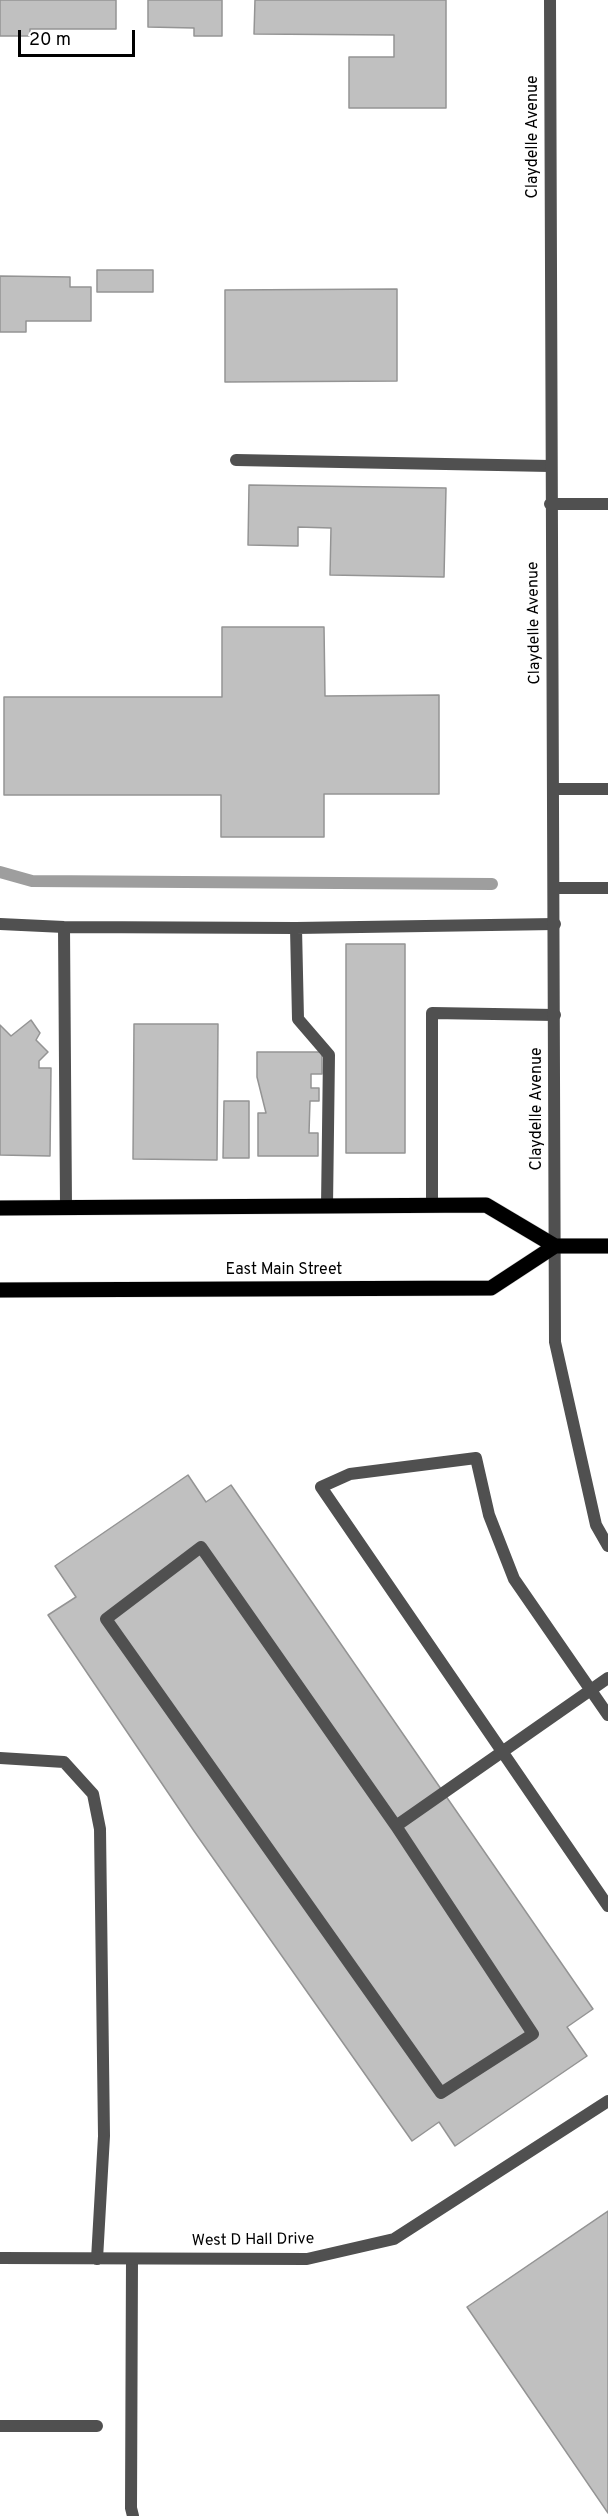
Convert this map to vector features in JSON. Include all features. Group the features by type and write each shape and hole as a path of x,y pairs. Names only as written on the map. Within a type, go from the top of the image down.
{"main road":[{"path":"0,1208 486,1205 555,1245 608,1245"},
{"name":"East Main Street","path":"0,1290 491,1288 555,1245"}],"street":[{"name":"Claydelle Avenue","path":"550,0 550,504 555,888 555,1245"},
{"path":"236,460 550,466"},
{"path":"550,504 608,504"},
{"path":"554,789 608,789"},
{"path":"555,888 608,888"},
{"path":"0,924 64,927 296,928 555,924"},
{"path":"64,927 66,1207"},
{"path":"296,928 297,1018 329,1055 327,1206"},
{"path":"432,1205 432,1013 555,1015"},
{"path":"555,1245 555,1342 596,1525 608,1546"},
{"path":"608,1715 514,1578 489,1515 476,1458 351,1474 321,1487 608,1906"},
{"path":"201,1547 396,1826 533,2034 441,2093 106,1619 201,1547"},
{"path":"396,1826 608,1678"},
{"path":"0,1758 64,1761 93,1794 100,1829 104,2136 97,2259"},
{"name":"West D Hall Drive","path":"0,2258 307,2259 394,2239 608,2101"},
{"path":"132,2259 131,2508 133,2516"},
{"path":"0,2426 97,2426"}],"building":[{"path":"0,0 116,0 116,29 30,29 30,36 0,36"},
{"path":"148,0 222,0 222,36 194,36 194,28 148,27"},
{"path":"255,0 446,0 446,108 349,108 349,57 394,57 394,35 254,34"},
{"path":"97,270 153,270 153,292 97,292"},
{"path":"0,276 70,277 70,287 91,287 91,321 26,321 26,332 0,332"},
{"path":"397,289 397,381 225,382 225,290"},
{"path":"249,485 446,488 444,577 330,575 331,528 298,527 298,546 248,545"},
{"path":"222,627 324,627 325,696 439,695 439,794 324,794 324,837 221,837 221,795 4,795 4,697 222,697"},
{"path":"346,944 405,944 405,1153 346,1153"},
{"path":"31,1020 40,1033 36,1040 48,1052 39,1061 39,1068 51,1068 50,1156 0,1155 0,1025 11,1036"},
{"path":"134,1024 218,1024 217,1160 133,1159"},
{"path":"257,1052 322,1052 322,1074 311,1074 311,1088 319,1088 319,1101 310,1101 309,1133 318,1133 318,1156 258,1156 258,1113 266,1113 257,1077"},
{"path":"224,1101 249,1101 249,1158 223,1158"},
{"path":"188,1475 206,1502 231,1485 593,2009 567,2027 587,2056 455,2146 439,2122 412,2141 194,1831 48,1615 76,1597 55,1566"},
{"path":"608,2211 608,2513 467,2307"}],"waterway":[{"path":"0,872 32,881 492,884"}]}
